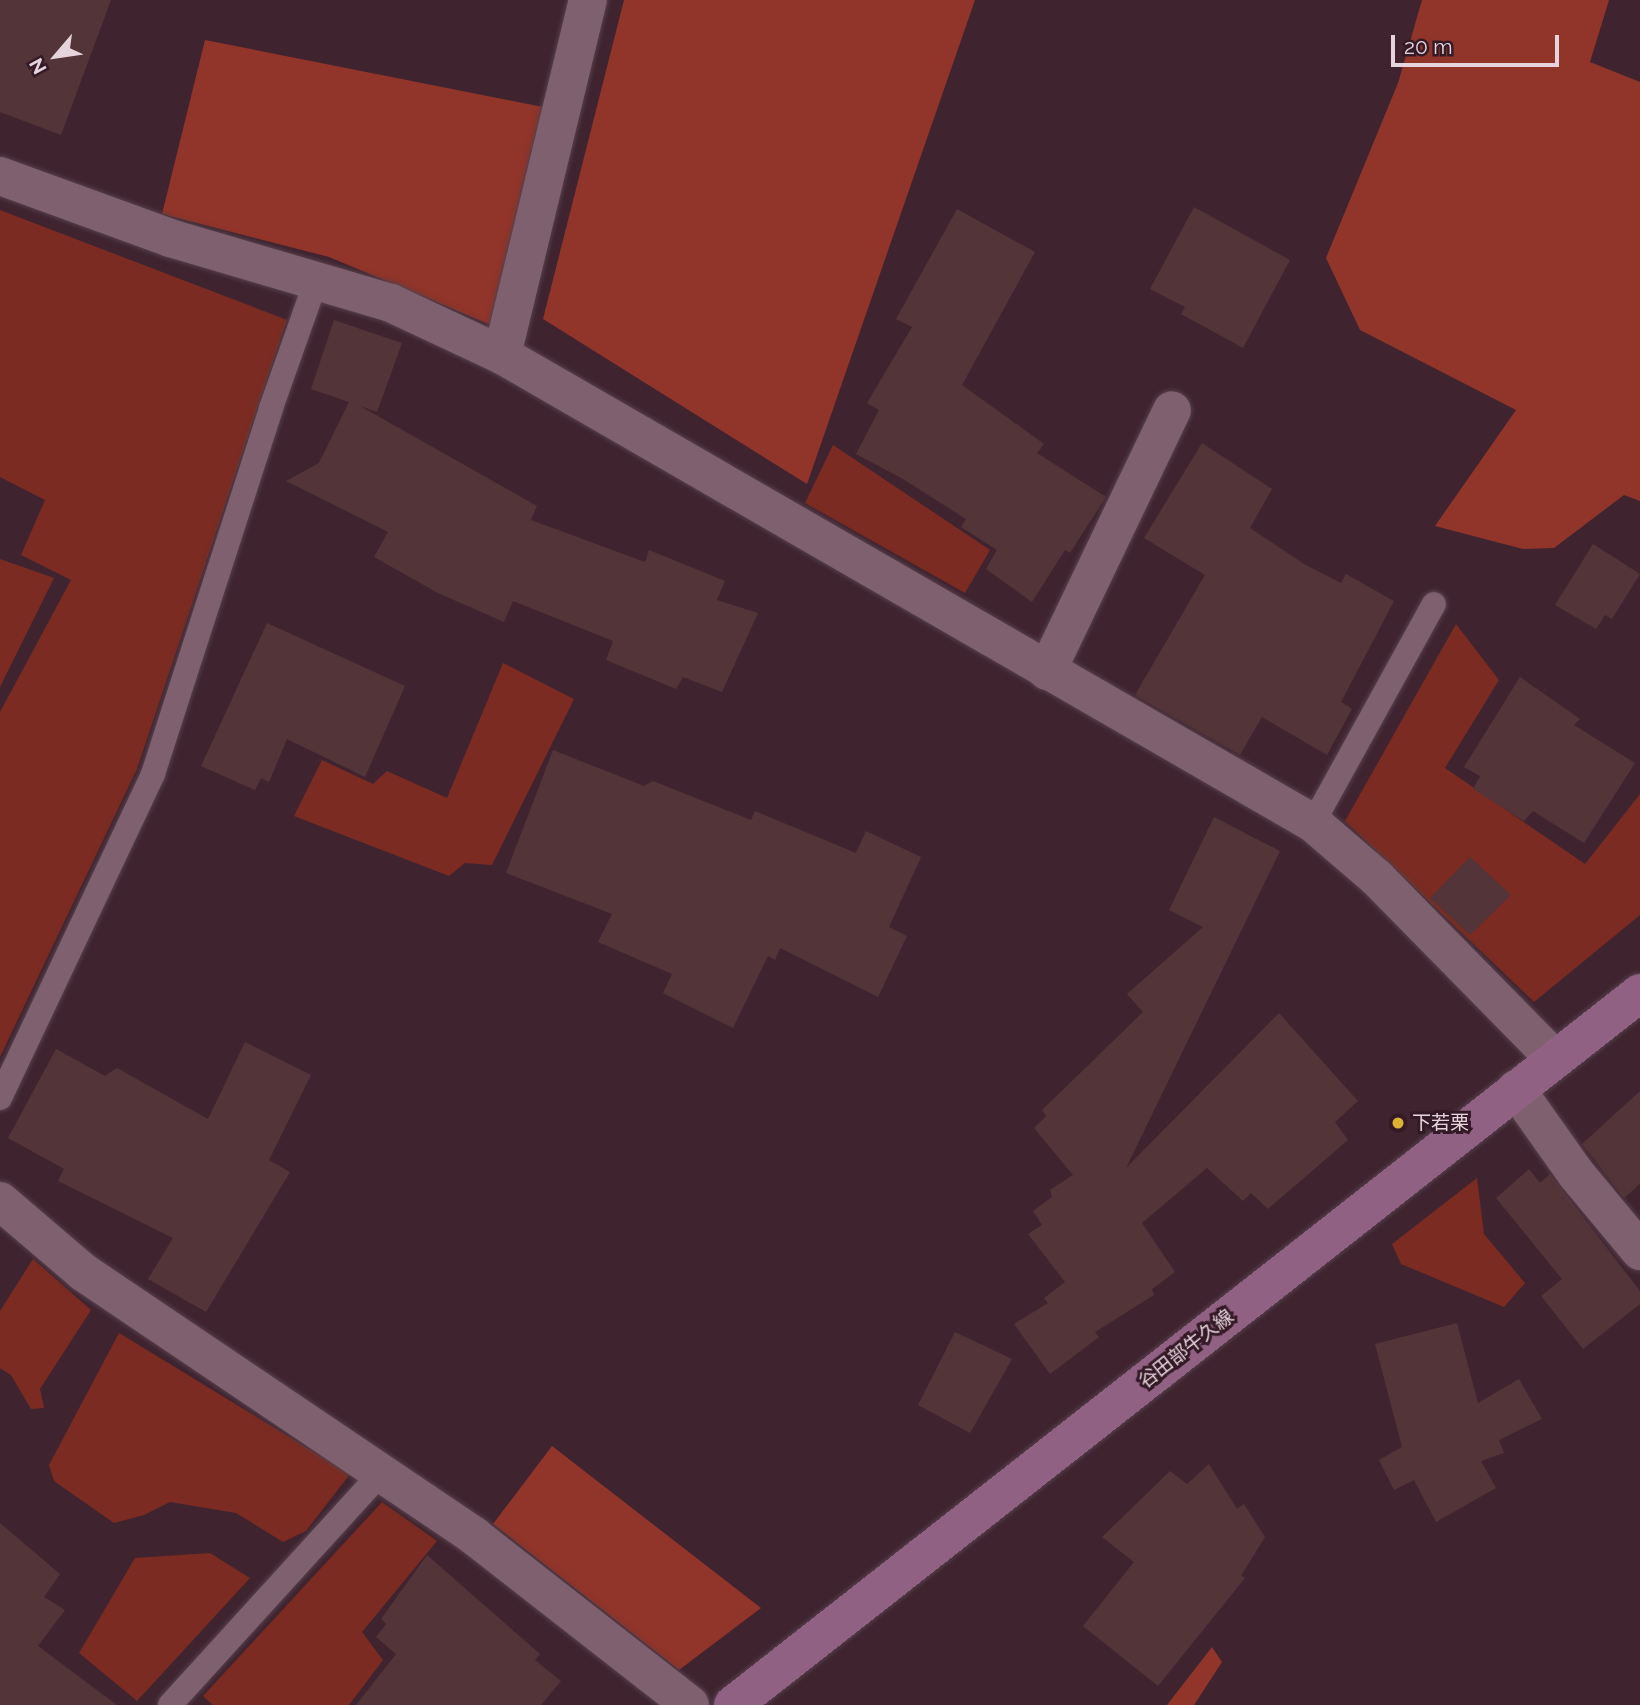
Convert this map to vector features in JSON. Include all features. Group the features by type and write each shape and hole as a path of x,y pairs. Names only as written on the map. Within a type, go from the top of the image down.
{"main road":[{"name":"谷田部牛久線","path":"733,1705 1640,993"}],"street":[{"path":"502,355 588,0"},
{"path":"0,176 170,238 391,303 502,355 1313,823 1377,878 1555,1059"},
{"path":"1046,671 1172,410"},
{"path":"1516,1089 1577,1175 1640,1251"},
{"path":"0,1201 83,1272 474,1536 690,1705"}],"lane":[{"path":"0,1098 153,774 271,408 316,281"},
{"path":"1313,823 1433,604"},
{"path":"170,1705 381,1473"}],"shaded area":[{"path":"624,0 975,0 807,484 543,319"},
{"path":"1422,0 1609,0 1590,62 1640,82 1640,501 1624,495 1554,548 1523,549 1435,526 1516,410 1360,330 1326,258 1398,83"},
{"path":"205,40 543,107 491,325 329,257 162,214"},
{"path":"0,210 287,320 137,769 0,1057 0,712 71,580 21,555 45,500 0,477"},
{"path":"833,445 990,550 965,593 805,503"},
{"path":"0,559 54,578 0,687"},
{"path":"1456,624 1499,680 1445,768 1585,864 1640,794 1640,915 1534,1002 1345,821"},
{"path":"503,663 574,699 492,865 465,863 449,876 294,816 322,760 373,784 387,771 447,798"},
{"path":"1477,1178 1484,1234 1525,1283 1504,1307 1401,1264 1392,1244"},
{"path":"33,1259 91,1310 40,1389 44,1408 31,1409 11,1375 0,1368 0,1311"},
{"path":"119,1333 350,1474 306,1531 283,1542 236,1513 170,1502 144,1515 114,1523 54,1481 49,1465"},
{"path":"552,1446 761,1608 679,1670 493,1524"},
{"path":"382,1502 437,1541 362,1632 383,1660 349,1705 213,1705 203,1696"},
{"path":"210,1553 250,1578 137,1701 79,1653 135,1558"},
{"path":"1212,1647 1222,1662 1194,1705 1167,1705"}],"building":[{"path":"0,0 111,0 61,135 0,112"},
{"path":"1194,207 1290,260 1243,348 1181,314 1185,307 1150,289"},
{"path":"957,209 1035,252 962,385 1044,444 1037,453 1106,497 1070,553 1065,550 1032,602 986,569 997,550 961,527 966,519 903,479 856,454 879,410 867,403 912,327 896,319"},
{"path":"334,320 402,343 377,412 360,406 537,506 531,520 645,562 649,550 725,581 717,600 758,613 722,692 683,677 676,689 606,660 613,641 513,601 504,622 438,593 374,557 388,532 286,481 319,463 349,402 311,389"},
{"path":"1202,443 1272,489 1250,528 1304,564 1341,583 1346,574 1394,601 1341,702 1352,709 1327,755 1262,717 1240,755 1135,695 1205,575 1144,538"},
{"path":"1593,544 1640,574 1612,619 1605,615 1596,629 1555,605"},
{"path":"267,623 405,686 365,777 287,739 269,782 261,778 255,790 201,766"},
{"path":"1520,677 1580,719 1574,725 1635,763 1584,843 1533,811 1524,821 1473,789 1480,776 1464,767"},
{"path":"553,750 644,786 653,781 751,820 755,811 856,853 866,831 921,857 889,927 907,936 878,997 780,948 775,960 768,956 733,1028 663,993 672,974 598,942 612,914 506,873"},
{"path":"1214,817 1280,851 1126,1168 1279,1013 1358,1101 1335,1122 1348,1140 1268,1209 1251,1193 1243,1201 1207,1168 1142,1223 1175,1272 1152,1289 1154,1295 1095,1332 1099,1337 1050,1374 1014,1324 1048,1303 1044,1298 1065,1282 1028,1234 1042,1225 1033,1211 1052,1197 1050,1190 1073,1175 1034,1128 1046,1116 1042,1110 1143,1012 1127,994 1203,927 1169,910"},
{"path":"1470,857 1511,895 1470,935 1430,898"},
{"path":"245,1042 311,1075 269,1160 290,1172 206,1312 148,1279 173,1238 58,1181 64,1169 8,1138 56,1049 105,1076 117,1068 208,1119"},
{"path":"1640,1091 1640,1184 1624,1198 1582,1144"},
{"path":"1529,1169 1540,1183 1550,1174 1640,1291 1640,1304 1583,1349 1541,1296 1562,1279 1496,1198"},
{"path":"1457,1323 1478,1403 1519,1379 1542,1419 1499,1440 1504,1453 1481,1461 1496,1488 1436,1522 1414,1480 1394,1490 1379,1460 1402,1447 1375,1344"},
{"path":"955,1332 1012,1359 970,1433 918,1405"},
{"path":"1209,1464 1237,1509 1244,1504 1265,1537 1241,1576 1245,1578 1158,1686 1083,1626 1134,1562 1102,1537 1170,1471 1187,1484"},
{"path":"0,1523 60,1574 44,1597 65,1610 38,1646 117,1705 0,1705"},
{"path":"427,1555 540,1654 535,1660 561,1681 541,1705 356,1705 396,1654 376,1637 386,1624 381,1619"}],"place":[{"name":"下若栗","path":"1398,1123"}]}
